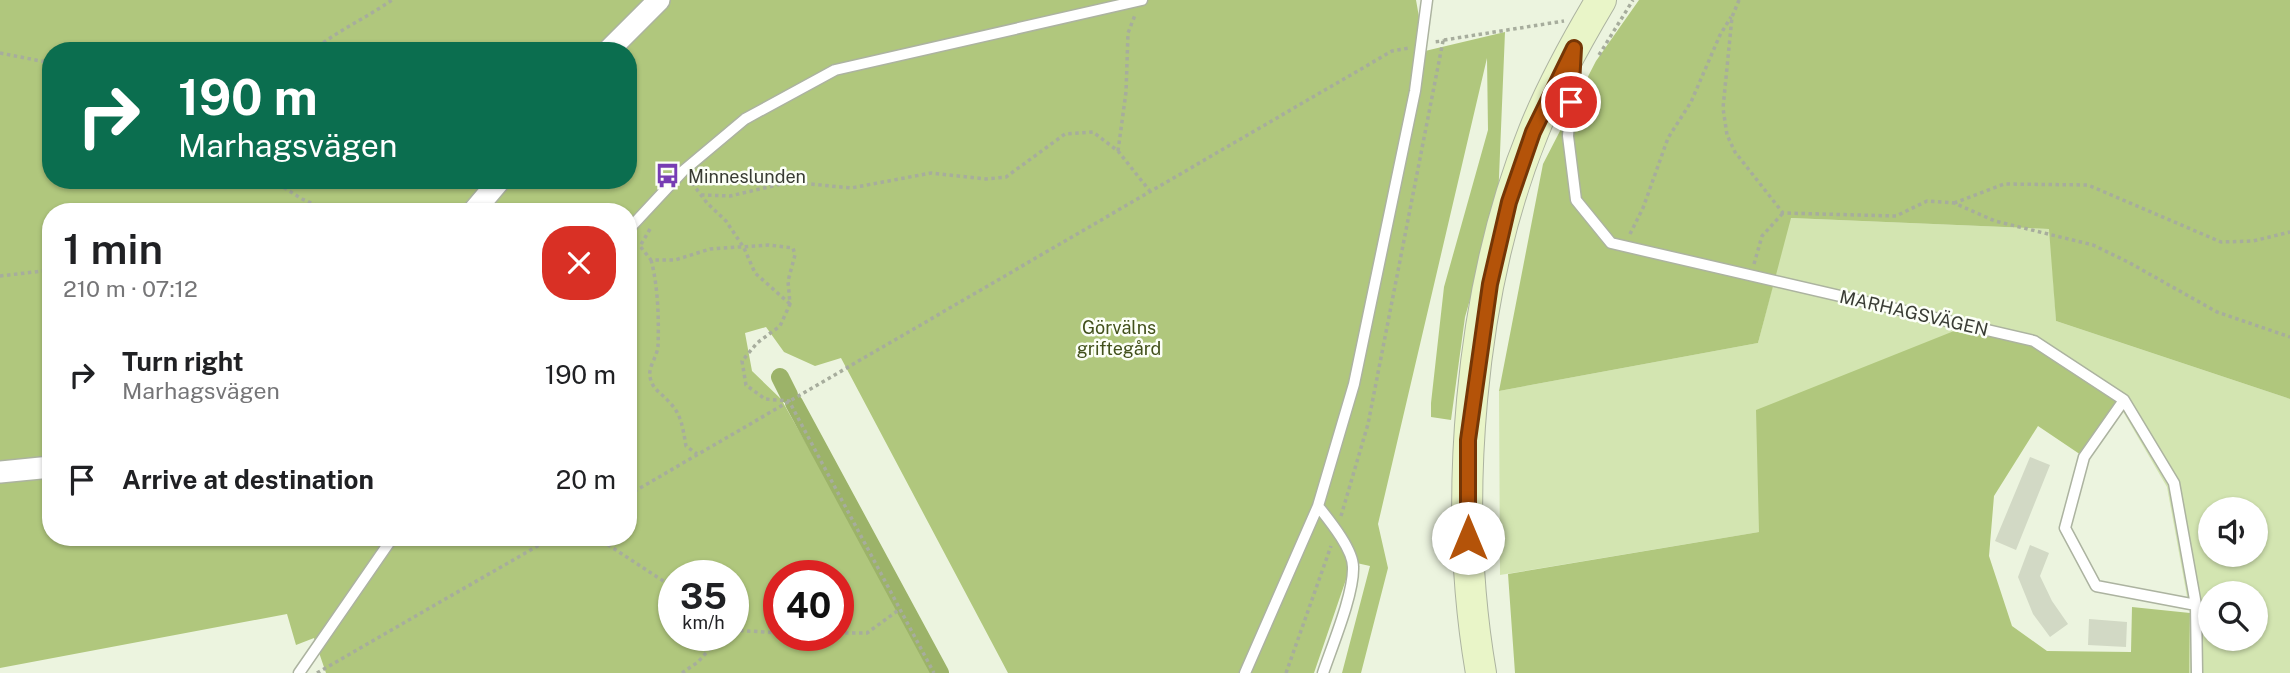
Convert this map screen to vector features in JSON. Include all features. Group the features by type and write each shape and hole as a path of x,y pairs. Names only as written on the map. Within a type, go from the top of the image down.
{"street":[{"path":"617,42 659,0"},
{"path":"1481,673 1475,638 1468,538 1468,440 1490,284 1509,202 1533,132 1586,52 1595,9"},
{"path":"481,203 492,189"},
{"path":"0,472 42,468"}],"lane":[{"path":"637,221 683,172 745,119 835,71 1142,0"},
{"path":"1245,673 1318,506 1354,384 1415,91 1427,0"},
{"name":"MARHAGSVÄGEN","path":"1586,52 1568,136 1576,200 1611,243 2034,341 2124,400 2174,483 2196,605 2197,673"},
{"path":"2124,400 2084,457 2064,528 2096,586 2196,605"},
{"path":"1318,506 1337,530 1353,565 1351,583 1323,673"},
{"path":"299,673 387,546"}],"path":[{"path":"323,42 358,24 392,0"},
{"path":"1118,151 1121,113 1126,92 1128,33 1142,0"},
{"path":"1586,52 1633,0"},
{"path":"1624,246 1643,208 1668,138 1691,103 1720,35 1739,0"},
{"path":"1443,40 1595,9"},
{"path":"1732,17 1723,108 1727,135 1735,152 1783,213"},
{"path":"637,490 1392,51 1421,45"},
{"path":"0,53 42,61"},
{"path":"701,195 730,196 790,182 851,188 931,173 986,179 1006,177 1065,134 1093,132 1118,151 1149,190"},
{"path":"683,172 726,221 744,248 755,273 790,304"},
{"path":"1954,203 2004,184 2088,185 2221,242 2253,242 2290,232"},
{"path":"286,189 311,203"},
{"path":"1751,275 1762,236 1783,213 1896,216 1927,201 1954,203 1995,221 2093,246 2128,261 2217,312 2290,337"},
{"path":"656,220 640,246 651,260 657,282 655,294 658,349 649,374 654,389 670,402 681,419 687,446 697,454"},
{"path":"651,260 675,260 710,250 785,245 793,248 795,255 788,281 790,304 780,326 757,343 742,361 746,385 765,399 789,401"},
{"path":"0,276 42,271"},
{"path":"789,401 934,673"},
{"path":"317,673 537,546"},
{"path":"610,546 658,578"},
{"path":"854,633 867,633 900,609"},
{"path":"682,673 708,651"}],"green space":[{"name":"Görvälns griftegård","path":"0,0 1416,0 1425,51 1505,32 1498,201 1465,317 1451,420 1431,417 1431,403 1444,287 1488,130 1487,58 1378,524 1388,568 1361,673 1342,673 1370,566 1352,562 1314,673 1008,673 841,358 815,366 784,352 766,327 745,333 752,371 781,399 900,609 932,673 326,673 314,638 296,645 287,614 0,668"},
{"path":"1639,0 2290,0 2290,399 2056,321 2049,229 1791,218 1758,343 1499,391 1543,164 1596,61"},
{"path":"1790,218 2050,229 2056,321 2290,399 2290,673 2189,673 2190,613 2167,487 2118,403 2028,346 1759,532 1500,575 1499,391 1758,343"},
{"path":"1954,331 2034,341 2124,400 2084,457 2038,426 1994,496 1989,556 2012,626 2047,651 2131,652 2132,607 2190,613 2189,673 1515,673 1508,574 1759,532 1756,410"}],"building":[{"path":"2030,457 2050,465 2016,550 1995,541"},
{"path":"2030,545 2049,553 2040,576 2052,601 2068,624 2050,637 2033,614 2018,577"},
{"path":"2089,619 2127,622 2126,647 2088,645"}],"waterway":[{"path":"780,377 789,395"},
{"path":"794,403 940,673"}],"place":[{"name":"Minneslunden","path":"668,176"}],"route":[{"path":"1468,538 1468,440 1490,284 1509,202 1533,132 1574,48 1571,102"}]}
